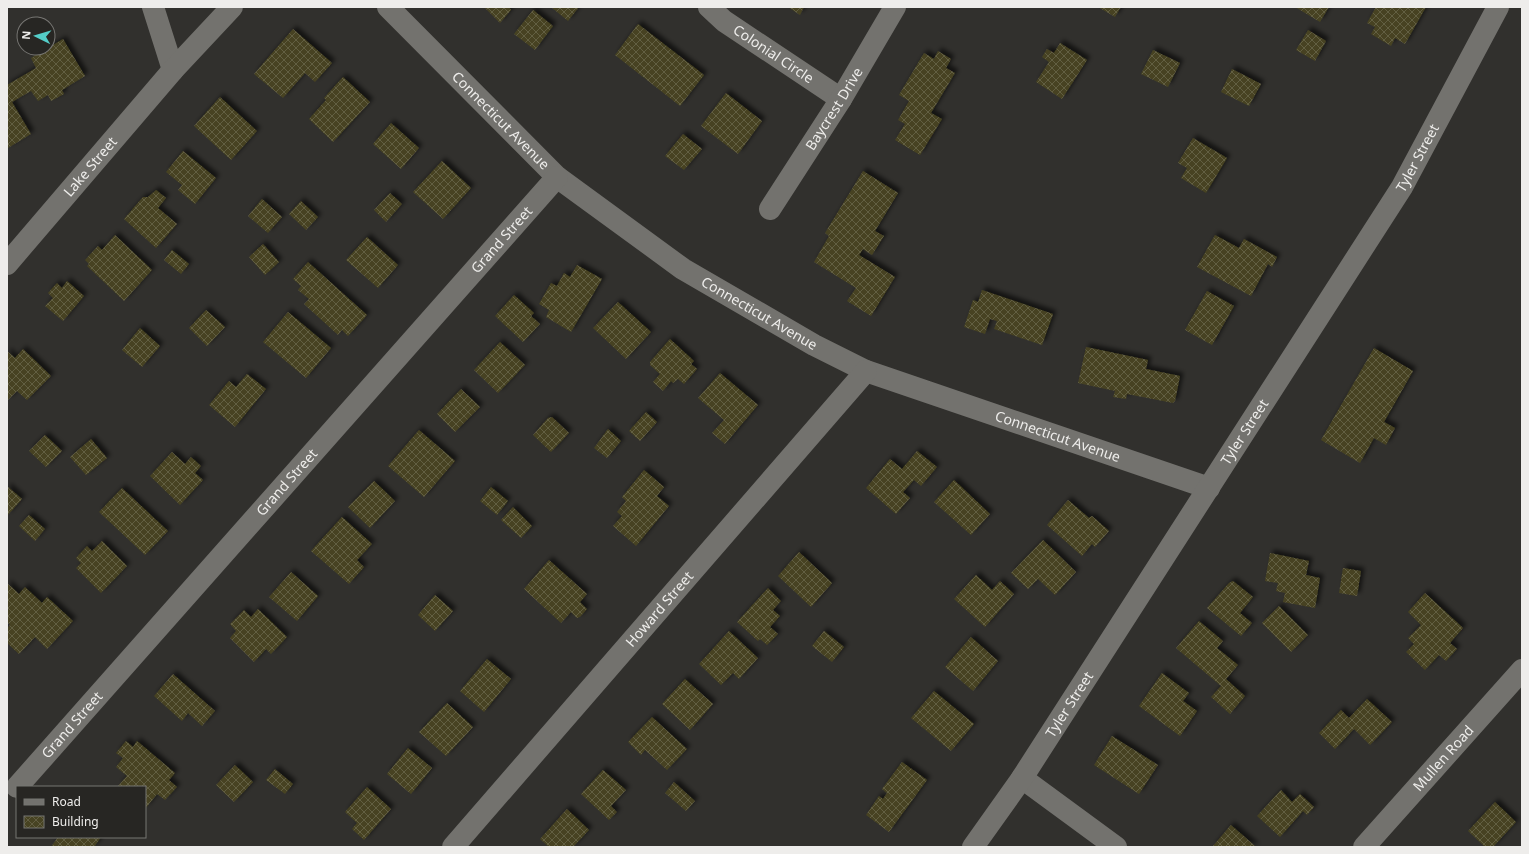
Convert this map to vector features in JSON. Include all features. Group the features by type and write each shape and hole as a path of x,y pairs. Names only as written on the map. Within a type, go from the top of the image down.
{"street":[{"path":"153,7 173,70"},
{"name":"Lake Street","path":"7,264 173,70 232,7"},
{"name":"Connecticut Avenue","path":"388,7 557,177 683,269 814,345 866,371 1209,488"},
{"name":"Colonial Circle","path":"709,7 724,21 841,99"},
{"name":"Baycrest Drive","path":"770,209 841,99 895,7"},
{"name":"Tyler Street","path":"973,847 1022,778 1402,187 1498,7"},
{"name":"Grand Street","path":"18,786 557,177"},
{"name":"Howard Street","path":"453,847 866,371"},
{"name":"Mullen Road","path":"1364,847 1522,670"},
{"path":"1022,778 1116,847"},
{"name":"Grand Street","path":"7,798 16,788"}],"building":[{"path":"484,7 509,7 511,10 500,23"},
{"path":"551,7 579,7 568,21"},
{"path":"788,7 804,7 800,15"},
{"path":"1098,7 1121,7 1115,17"},
{"path":"1295,7 1329,7 1320,22"},
{"path":"1376,7 1426,7 1405,44 1395,38 1391,46 1371,34 1375,27 1367,23"},
{"path":"533,10 553,26 535,50 514,34"},
{"path":"638,24 704,75 680,106 615,55"},
{"path":"293,29 332,63 315,82 305,73 283,98 254,74"},
{"path":"1308,30 1326,41 1315,61 1296,50"},
{"path":"63,39 85,76 62,90 64,94 51,101 48,95 38,101 31,91 12,102 31,134 8,148 7,85 36,68 31,58 34,56 56,56 56,43"},
{"path":"1060,43 1087,60 1062,99 1036,82 1049,62 1042,57 1047,49 1054,53"},
{"path":"1153,50 1180,63 1168,87 1141,74"},
{"path":"938,51 951,59 946,68 955,73 931,113 942,119 920,155 895,140 905,124 898,120 909,101 899,95 924,53 934,59"},
{"path":"1232,69 1261,84 1249,106 1221,92"},
{"path":"343,77 370,102 333,142 309,119 326,100 324,98"},
{"path":"726,93 762,121 738,154 701,126"},
{"path":"220,97 257,131 231,160 194,126"},
{"path":"391,123 419,148 401,169 373,144"},
{"path":"683,134 702,149 684,170 665,156"},
{"path":"1193,138 1227,158 1206,193 1181,178 1187,168 1178,163"},
{"path":"183,151 216,178 195,204 178,190 182,185 166,172"},
{"path":"442,161 471,188 443,219 413,192"},
{"path":"863,171 898,193 875,231 884,236 872,255 863,249 859,255 895,277 871,316 847,301 856,288 814,262 829,236 825,233"},
{"path":"156,190 166,198 158,208 177,224 156,248 124,219 143,197 148,197"},
{"path":"390,193 402,204 386,222 374,210"},
{"path":"262,199 282,217 268,233 248,216"},
{"path":"301,201 318,217 306,230 289,214"},
{"path":"115,235 152,270 124,301 87,266 89,264 85,260 98,246 102,250"},
{"path":"1215,235 1239,248 1244,239 1277,257 1272,267 1268,264 1251,296 1197,267"},
{"path":"367,237 398,265 378,288 346,260"},
{"path":"263,244 279,262 265,275 249,257"},
{"path":"172,250 189,264 181,274 164,260"},
{"path":"308,262 367,315 348,336 342,330 338,335 304,304 309,299 298,290 301,286 293,279"},
{"path":"577,265 602,279 571,332 546,317 549,310 539,304 551,283 557,286 564,273 570,277"},
{"path":"67,281 84,296 63,321 45,306 53,298 48,293 57,283 62,288"},
{"path":"982,290 1053,314 1042,345 994,329 997,321 990,319 985,334 964,327 973,300 978,302"},
{"path":"1207,291 1234,306 1212,345 1185,330"},
{"path":"514,295 534,313 531,316 540,324 523,342 495,316"},
{"path":"618,302 651,332 626,359 593,328"},
{"path":"206,310 225,327 207,346 189,328"},
{"path":"288,312 331,348 306,378 263,342"},
{"path":"140,328 160,346 142,367 122,350"},
{"path":"670,339 694,361 691,364 697,369 684,384 678,379 673,383 671,381 663,391 653,382 660,374 650,365 650,362"},
{"path":"500,342 525,365 498,393 474,370"},
{"path":"1086,347 1148,360 1146,369 1180,376 1175,401 1173,403 1127,394 1126,399 1113,397 1115,391 1078,383"},
{"path":"1374,348 1413,371 1384,422 1395,428 1386,445 1374,438 1360,463 1321,440"},
{"path":"23,349 51,376 27,400 17,391 7,401 7,351 15,358"},
{"path":"720,373 758,405 725,444 712,433 724,420 698,398"},
{"path":"247,374 266,389 235,427 209,405 229,381 236,387"},
{"path":"461,389 480,407 455,432 437,414"},
{"path":"646,412 657,422 640,441 629,431"},
{"path":"552,417 569,433 551,452 533,435 548,418"},
{"path":"608,429 621,441 607,458 594,448"},
{"path":"419,430 455,461 424,497 388,466"},
{"path":"45,435 62,451 46,467 29,451"},
{"path":"91,439 107,458 86,475 70,457"},
{"path":"917,451 937,467 921,486 914,480 903,492 910,498 896,514 866,488 890,459 902,469"},
{"path":"172,452 185,464 191,457 201,466 195,473 203,480 180,505 150,476"},
{"path":"644,470 664,487 657,496 669,506 636,546 613,526 622,516 617,512 626,501 622,497"},
{"path":"954,480 990,514 971,535 934,502"},
{"path":"374,481 395,501 370,528 348,507"},
{"path":"7,486 22,499 7,516"},
{"path":"491,487 508,501 497,515 480,501"},
{"path":"122,488 168,531 145,555 99,512"},
{"path":"1068,500 1089,518 1092,516 1109,531 1095,547 1092,544 1082,556 1047,525"},
{"path":"513,507 532,526 521,538 501,520"},
{"path":"29,515 45,529 35,541 19,526"},
{"path":"342,517 372,544 357,560 364,567 349,584 311,551"},
{"path":"1043,540 1076,572 1055,595 1038,579 1028,589 1011,573"},
{"path":"102,541 127,566 101,593 76,568 81,563 76,558 87,546 92,551"},
{"path":"799,552 832,583 811,607 778,576"},
{"path":"1270,553 1309,561 1306,575 1320,578 1315,608 1283,602 1285,593 1276,591 1278,583 1265,581"},
{"path":"549,560 587,594 580,602 587,609 580,617 577,618 571,612 561,623 524,589"},
{"path":"1343,568 1361,571 1357,596 1339,593"},
{"path":"291,572 318,596 297,621 269,597"},
{"path":"976,575 992,590 1000,581 1014,594 985,627 954,599"},
{"path":"1233,581 1253,597 1240,613 1252,623 1241,636 1207,608 1229,583"},
{"path":"7,583 19,594 25,587 42,603 47,597 73,621 47,649 35,637 19,654 7,643 7,628 10,625 7,622"},
{"path":"768,588 781,601 773,610 780,616 770,627 778,634 767,645 760,639 758,641 737,622"},
{"path":"1425,593 1463,628 1450,643 1457,649 1446,661 1439,655 1425,670 1406,652 1414,644 1408,638 1421,625 1408,612"},
{"path":"435,595 453,611 435,631 418,615"},
{"path":"1279,606 1308,635 1291,652 1262,623"},
{"path":"258,609 287,637 271,654 266,649 254,662 230,638 236,631 230,624 244,610 251,617"},
{"path":"1199,621 1223,641 1217,648 1238,665 1226,679 1245,696 1230,714 1211,697 1221,686 1176,648"},
{"path":"729,631 758,658 739,679 733,673 721,685 699,664"},
{"path":"824,631 844,647 832,662 812,646"},
{"path":"971,637 998,661 973,691 945,667"},
{"path":"487,659 511,679 484,712 460,691"},
{"path":"1162,673 1189,693 1183,701 1197,711 1180,736 1139,706"},
{"path":"173,674 215,711 202,726 188,713 182,721 154,696"},
{"path":"685,679 713,704 690,730 662,704"},
{"path":"934,691 974,724 951,751 911,718"},
{"path":"1367,699 1392,722 1370,745 1354,729 1335,749 1319,733 1341,710 1349,718"},
{"path":"447,703 473,727 446,756 419,732"},
{"path":"652,717 687,749 667,770 645,750 641,755 628,742"},
{"path":"1112,736 1158,765 1139,794 1094,765"},
{"path":"126,741 133,747 137,741 175,773 169,780 177,787 165,800 157,794 146,808 146,786 118,786 127,776 116,767 123,758 116,753"},
{"path":"408,748 432,768 411,794 387,774"},
{"path":"902,762 927,780 889,832 866,815 879,796 883,799 887,793 882,789"},
{"path":"235,765 253,782 234,802 216,785"},
{"path":"275,769 293,784 285,794 266,780"},
{"path":"603,770 626,790 611,806 617,812 609,820 581,794"},
{"path":"674,782 695,801 686,811 665,793"},
{"path":"367,787 391,809 364,840 352,829 357,823 345,812"},
{"path":"1281,790 1292,802 1300,794 1314,807 1307,815 1303,811 1280,837 1257,816"},
{"path":"1495,802 1516,822 1493,847 1485,847 1468,831"},
{"path":"567,809 589,830 573,847 549,847 540,839"},
{"path":"1231,825 1256,847 1212,847"},
{"path":"57,838 100,838 94,847 51,847"}]}
